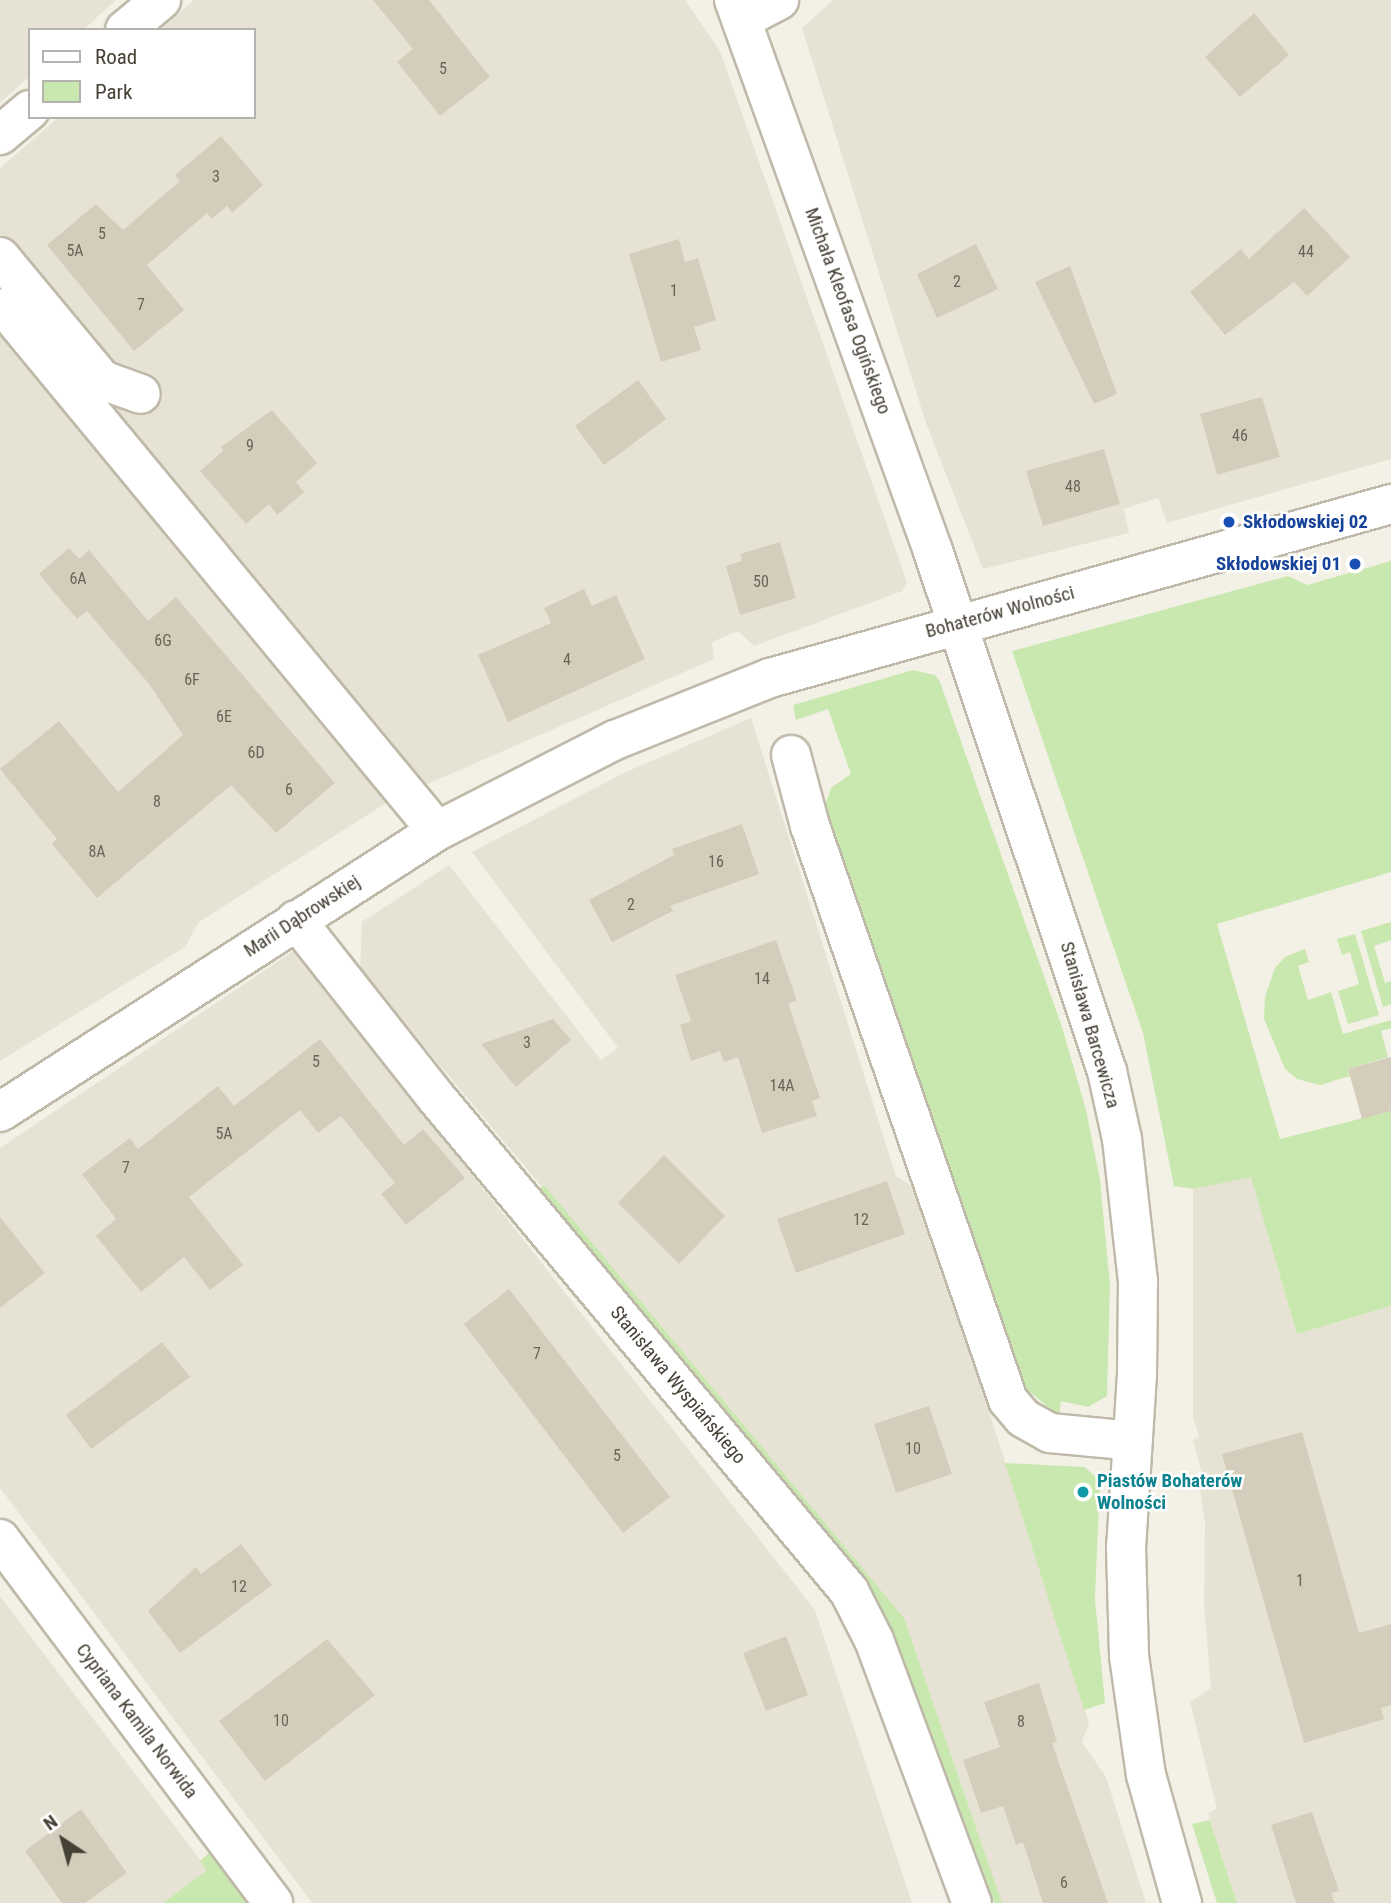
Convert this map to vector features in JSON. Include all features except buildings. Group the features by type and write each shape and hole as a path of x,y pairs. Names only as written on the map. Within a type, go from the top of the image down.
{"street":[{"path":"127,28 161,0"},
{"path":"739,9 779,0"},
{"name":"Michała Kleofasa Ogińskiego","path":"739,9 957,624"},
{"path":"0,135 28,112"},
{"path":"0,257 103,380 141,394"},
{"path":"5,308 438,831"},
{"name":"Bohaterów Wolności","path":"615,740 770,678 1391,504"},
{"name":"Stanisława Barcewicza","path":"957,624 1110,1085 1136,1248 1138,1344 1126,1547 1131,1679 1146,1775 1182,1903"},
{"name":"Marii Dąbrowskiej","path":"0,1112 438,831 615,740"},
{"path":"791,755 810,825 1008,1400 1023,1418 1050,1433 1133,1441"},
{"name":"Stanisława Wyspiańskiego","path":"296,920 434,1095 849,1591 874,1640 972,1903"},
{"name":"Cypriana Kamila Norwida","path":"0,1539 273,1903"}],"shaded area":[{"path":"0,0 116,0 85,28 28,28 28,78 0,103"},
{"path":"194,0 685,0 720,51 907,582 902,591 754,646 738,631 712,642 714,659 391,800 199,922 185,947 0,1061 0,168 57,119 256,119 256,28 162,28"},
{"path":"833,0 1391,0 1391,459 1167,523 1158,498 1124,509 1129,533 983,569 926,423 802,28"},
{"path":"751,718 896,1176 918,1190 1089,1723 1082,1742 1106,1777 1146,1903 1002,1903 904,1618 360,970 362,922 449,865 601,1060 618,1048 472,852 626,772"},
{"path":"295,950 815,1610 912,1903 312,1903 0,1488 0,1148"},
{"path":"1251,1176 1297,1334 1391,1306 1391,1903 1237,1903 1208,1813 1217,1809 1190,1702 1211,1688 1204,1607 1205,1523 1199,1482 1204,1481 1193,1440 1199,1437 1193,1417 1193,1189"},
{"path":"0,1596 208,1870 163,1903 0,1903"}],"green space":[{"path":"1391,561 1391,872 1217,924 1280,1139 1391,1111 1391,1306 1297,1334 1251,1177 1193,1189 1174,1186 1143,1033 1012,651 1288,576 1307,585"},
{"path":"913,670 935,675 940,682 1062,1027 1086,1110 1100,1180 1110,1285 1107,1396 1088,1407 1061,1401 1059,1416 1024,1387 824,809 831,788 851,774 828,709 796,720 793,705"},
{"path":"1391,922 1391,940 1374,946 1385,983 1391,981 1391,1004 1383,1007 1361,931"},
{"path":"1355,934 1379,1015 1348,1024 1338,991 1359,984 1350,952 1342,955 1337,939"},
{"path":"1305,949 1309,962 1298,966 1308,1000 1331,992 1343,1034 1391,1020 1391,1028 1381,1031 1388,1057 1348,1069 1350,1076 1320,1085 1297,1079 1285,1069 1264,1019 1265,997 1275,968 1285,957"},
{"path":"544,1185 904,1618 1002,1903 995,1903 961,1838 895,1661 532,1195"},
{"path":"1005,1463 1085,1467 1100,1481 1095,1599 1105,1703 1084,1710"},
{"path":"1210,1820 1237,1903 1217,1903 1192,1824"},
{"path":"211,1851 250,1903 163,1903 207,1870 200,1861"}],"place":[{"name":"Skłodowskiej 02","path":"1229,522"},
{"name":"Skłodowskiej 01","path":"1355,564"},
{"name":"Piastów Bohaterów Wolności","path":"1083,1492"}]}
